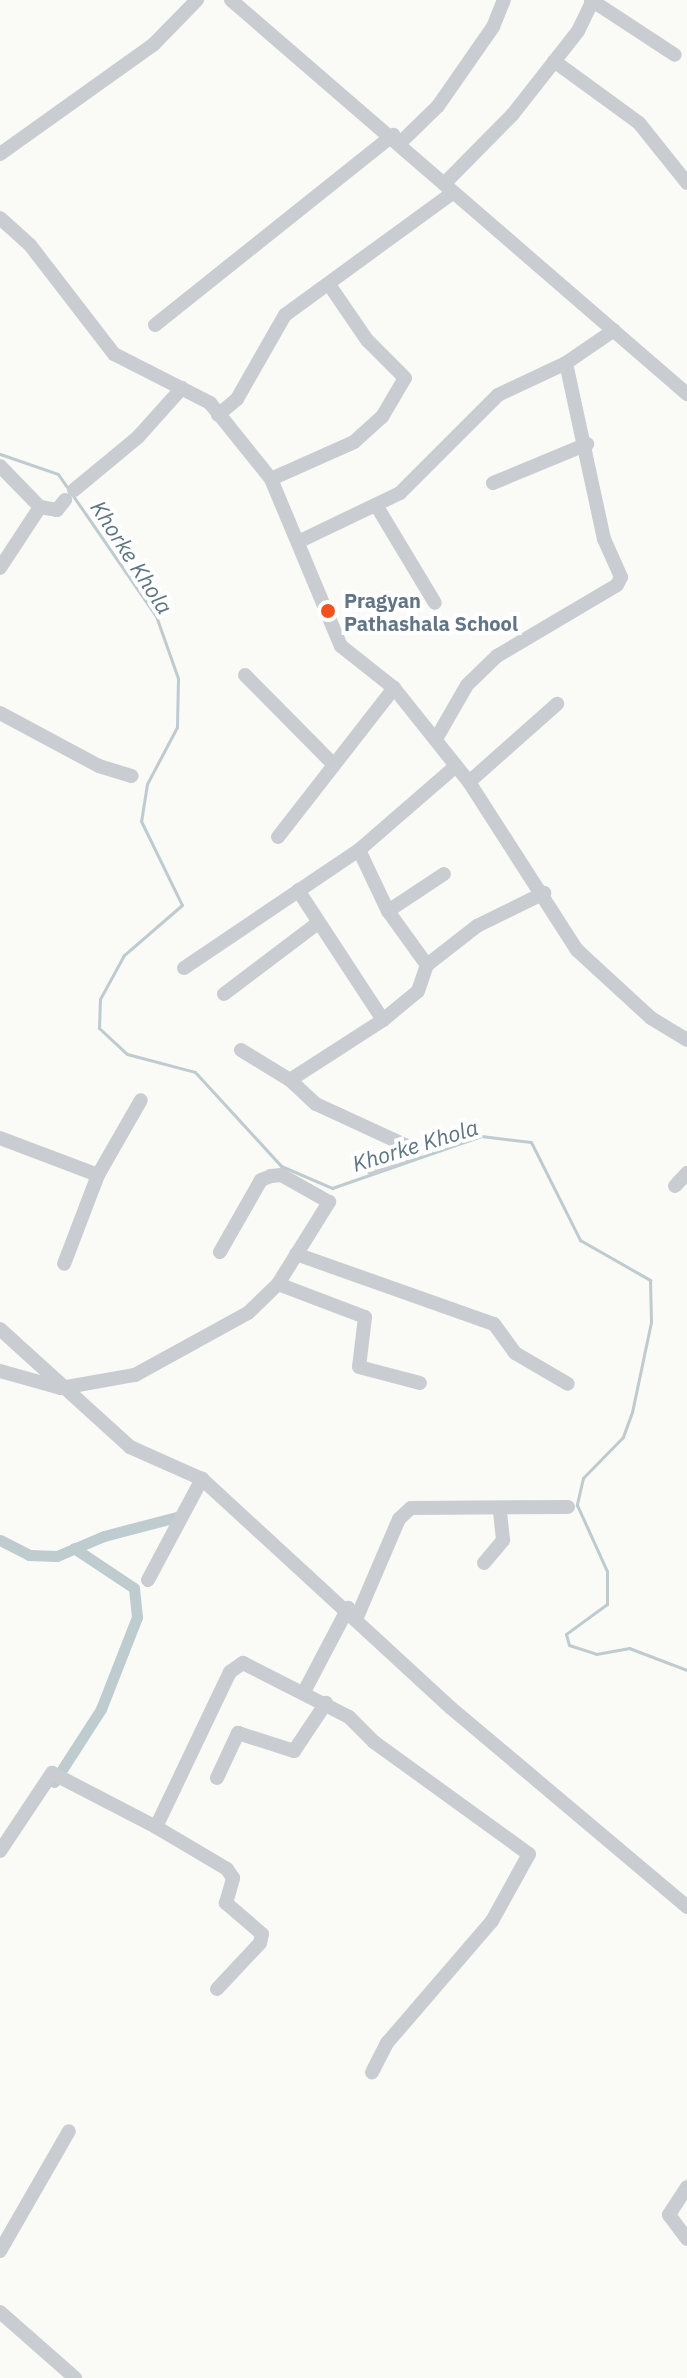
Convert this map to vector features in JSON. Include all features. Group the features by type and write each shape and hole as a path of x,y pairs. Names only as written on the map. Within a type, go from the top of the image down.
{"street":[{"path":"0,154 154,44 197,0"},
{"path":"231,0 397,138 448,188 687,394"},
{"path":"155,325 438,106 493,27 504,0"},
{"path":"218,415 237,399 285,315 330,286 448,188 554,61 592,0 675,55"},
{"path":"554,61 639,123 687,183"},
{"path":"0,218 30,245 114,354 182,388 218,415 271,479 300,541 341,646 394,688 436,739 544,893 577,950 651,1018 687,1040"},
{"path":"271,479 354,442 382,417 405,378 380,356 330,286"},
{"path":"300,541 376,505 426,472 498,395 566,363 614,330"},
{"path":"436,739 467,685 497,656 617,585 619,567 604,539 587,444 566,363"},
{"path":"0,466 40,507 57,510 70,495 138,437 182,388"},
{"path":"493,483 587,444"},
{"path":"376,505 435,603"},
{"path":"0,568 40,507"},
{"path":"245,675 332,763"},
{"path":"278,837 332,763 394,688"},
{"path":"469,782 557,704"},
{"path":"0,713 99,766 132,776"},
{"path":"184,968 359,850 456,766"},
{"path":"290,1080 383,1020 425,982 427,965 388,911 359,850"},
{"path":"388,911 444,874"},
{"path":"298,890 383,1020"},
{"path":"427,965 477,926 544,893"},
{"path":"224,994 318,923"},
{"path":"241,1050 290,1080 316,1104 401,1138 406,1155 371,1168"},
{"path":"64,1264 98,1175 141,1100"},
{"path":"0,1138 98,1175"},
{"path":"675,1186 687,1173"},
{"path":"0,1371 61,1388 135,1375 248,1313 278,1284 329,1202 281,1175 261,1180 220,1252"},
{"path":"296,1254 494,1324 515,1353 568,1384"},
{"path":"278,1284 365,1317 359,1367 420,1383"},
{"path":"0,1329 61,1388 130,1447 202,1479 353,1612 451,1708 687,1907"},
{"path":"148,1580 202,1479"},
{"path":"305,1690 353,1612 403,1513 568,1507"},
{"path":"484,1563 503,1540 500,1509"},
{"path":"156,1827 235,1666 243,1663 305,1690 326,1703 529,1854 492,1921 387,2043 372,2072"},
{"path":"217,1778 238,1733 294,1751 326,1703"},
{"path":"0,1851 52,1773 156,1827 227,1869 233,1878 226,1903 262,1934 260,1943 217,1989"},
{"path":"0,2251 69,2131"},
{"path":"687,2187 669,2215 687,2239"},
{"path":"0,2312 75,2378"}],"waterway":[{"name":"Khorke Khola","path":"0,454 58,474 156,616 178,678 177,727 147,784 141,821 182,905 124,955 100,999 99,1028 127,1054 195,1072 281,1166 332,1188 481,1136 531,1142 580,1240 650,1280 651,1322 632,1412 623,1437 583,1478 577,1505 607,1571 607,1604 566,1634 569,1645 596,1654 629,1648 687,1670"},
{"path":"0,1540 29,1555 57,1556 104,1536 180,1516"},
{"path":"54,1782 101,1709 137,1617 134,1588 74,1548"}],"place":[{"name":"Pragyan Pathashala School","path":"328,611"}]}
